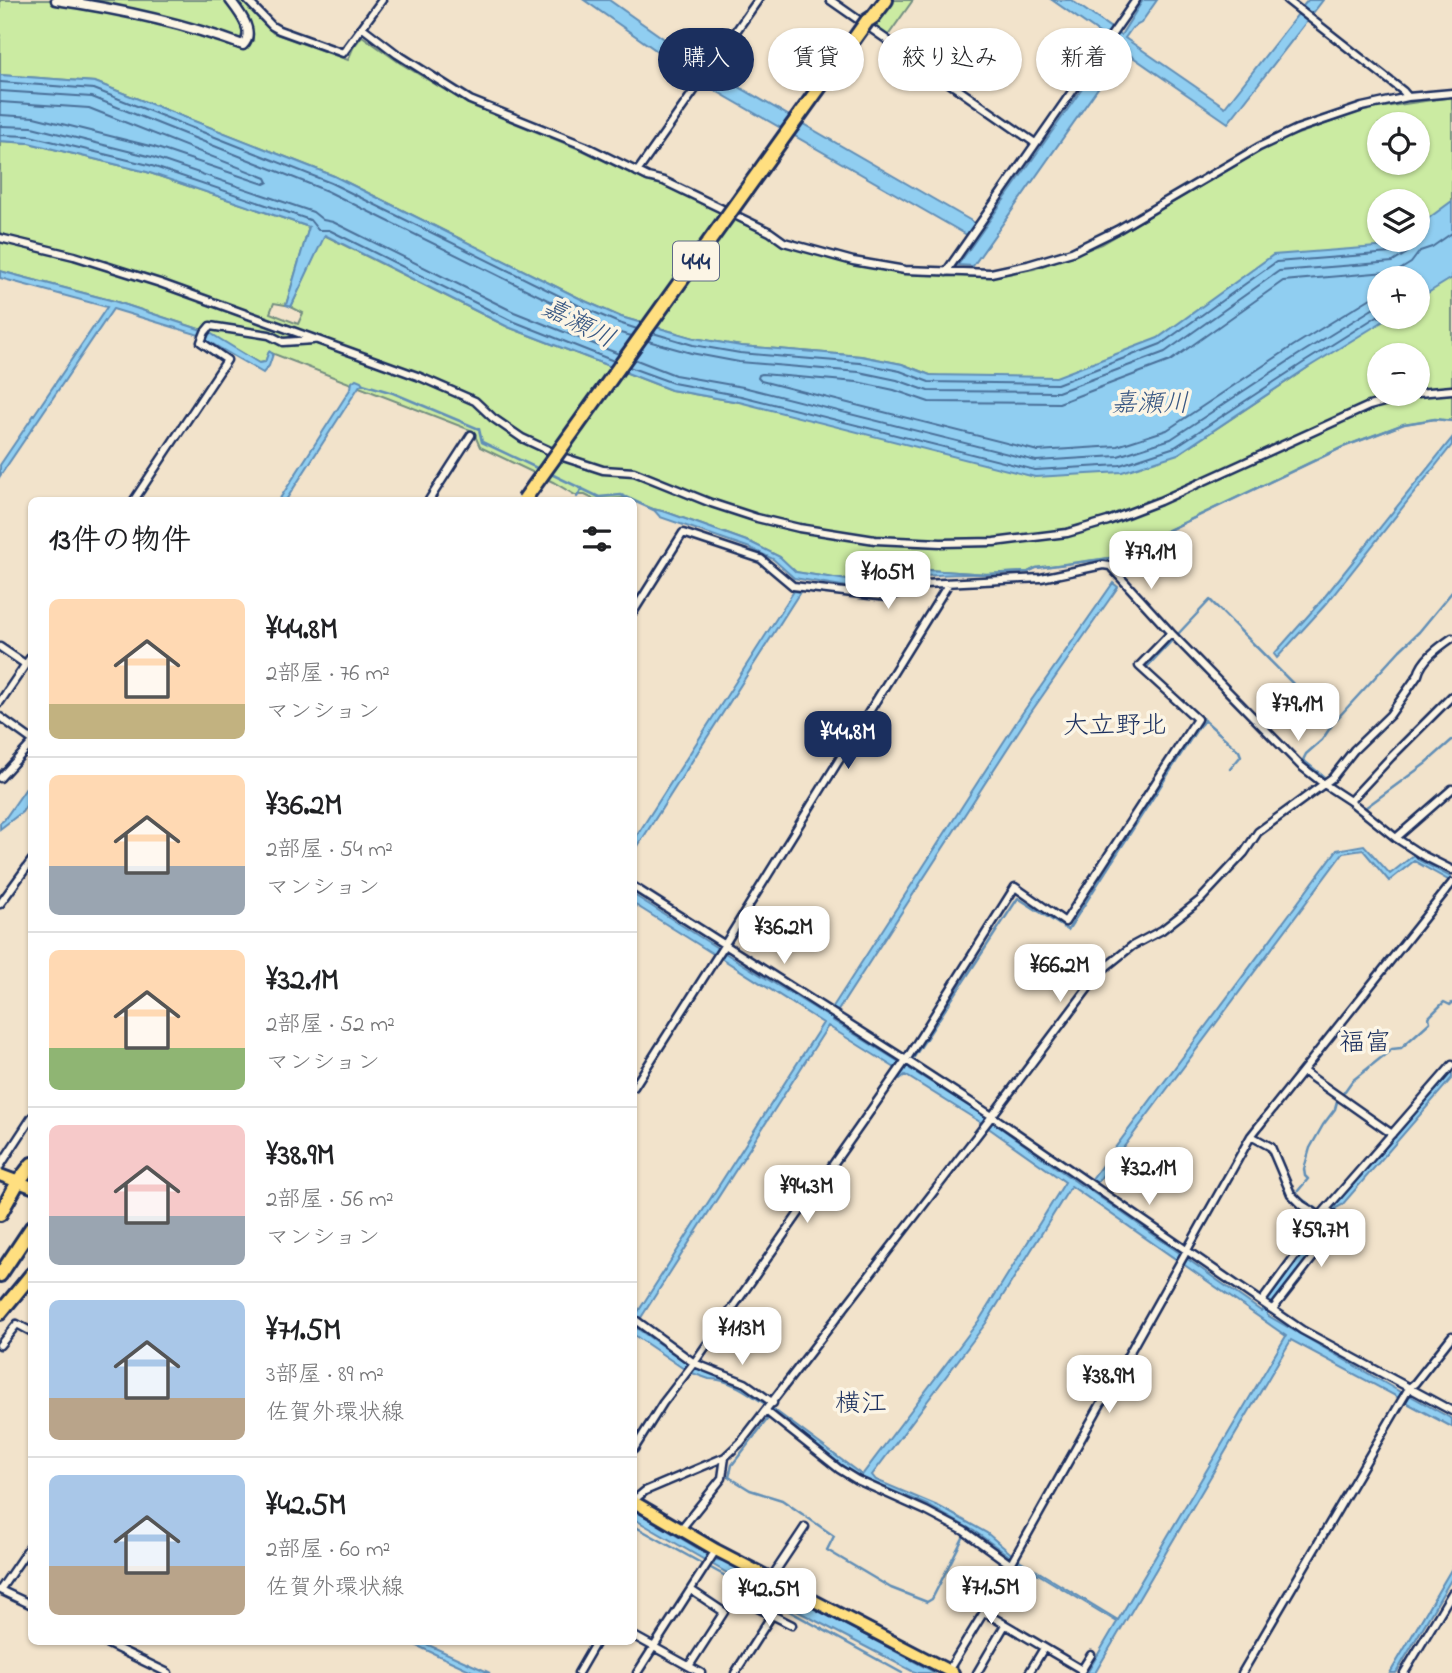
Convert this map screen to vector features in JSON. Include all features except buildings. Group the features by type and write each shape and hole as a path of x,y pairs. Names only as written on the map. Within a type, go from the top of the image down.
{"highway":[{"path":"867,21 868,14 877,0"},
{"path":"867,21 886,0"},
{"name":"444","path":"526,497 867,21"},
{"path":"0,1214 28,1169"},
{"path":"0,1275 28,1233"},
{"path":"0,1314 28,1279"}],"main road":[{"path":"0,1175 28,1186"},
{"path":"637,1503 714,1552 771,1578 950,1672"}],"street":[{"path":"56,0 117,10 184,26 243,45 248,34 246,24 230,0"},
{"path":"247,0 279,30 343,53 382,0"},
{"path":"637,172 758,0"},
{"path":"830,0 1035,143"},
{"path":"946,272 1136,0"},
{"path":"1287,0 1408,97"},
{"path":"363,28 397,54 470,100 585,146 648,177 664,181 771,232 784,242 853,261 905,270 991,273 1072,252 1117,230 1259,146 1297,130 1362,107 1408,97 1452,93"},
{"path":"0,238 74,256 160,283 420,377 475,401 493,418 522,438 563,457 603,470 634,472 757,518 799,528 875,540 994,542 1067,533 1160,501 1369,406"},
{"path":"136,497 228,360 201,342 210,326 269,335 284,342 318,340"},
{"path":"1430,392 1452,390"},
{"path":"431,497 471,435"},
{"path":"637,606 683,533 761,559 793,586 887,597 925,584 1041,578 1103,565 1110,566 1301,766 1324,784 1353,799 1396,838 1452,870"},
{"path":"637,1082 948,583"},
{"path":"637,1444 663,1403 905,1062 1015,887 1066,922 1197,719 1139,666 1174,636"},
{"path":"637,1498 645,1490 725,1457 769,1414 773,1403 1101,971 1132,946 1162,930 1200,900 1244,853 1258,832 1332,778 1354,750 1390,715 1430,656 1452,638"},
{"path":"0,647 25,664"},
{"path":"0,702 28,660"},
{"path":"1353,799 1452,696"},
{"path":"0,717 28,738"},
{"path":"0,778 28,746"},
{"path":"1396,838 1452,789"},
{"path":"0,904 28,866"},
{"path":"950,1672 1251,1136 1452,883"},
{"path":"637,889 992,1116 1185,1252 1302,1330 1408,1390 1452,1411"},
{"path":"1262,1301 1320,1222 1320,1216 1452,1065"},
{"path":"1304,1072 1392,1134"},
{"path":"0,1166 28,1123"},
{"path":"1251,1136 1271,1147 1291,1194 1302,1206 1320,1216"},
{"path":"1273,1309 1332,1233 1334,1215 1326,1209"},
{"path":"637,1321 691,1366 745,1382 773,1403"},
{"path":"0,1345 17,1324 28,1330"},
{"path":"1242,1673 1408,1390 1452,1336"},
{"path":"769,1414 838,1469 926,1511 1012,1560"},
{"path":"681,1530 722,1478 725,1457"},
{"path":"771,1578 805,1527"},
{"path":"28,1549 0,1590 28,1603"},
{"path":"637,1673 714,1552"},
{"path":"690,1669 724,1612 691,1590"},
{"path":"1404,1673 1452,1593"},
{"path":"758,1608 792,1625"},
{"path":"984,1612 1081,1672 1091,1655"},
{"path":"735,1673 772,1615"},
{"path":"977,1673 1005,1625"},
{"path":"637,1638 701,1673"},
{"path":"110,1645 168,1673"},
{"path":"578,1673 594,1645"},
{"path":"1029,1673 1044,1648"}],"green space":[{"path":"0,0 225,0 237,17 243,35 253,40 250,24 234,0 243,0 273,33 348,60 362,36 400,63 470,105 584,151 648,182 662,183 785,244 849,264 906,274 990,277 1034,269 1102,244 1276,142 1364,110 1452,97 1452,216 1430,230 1430,189 1367,189 1367,252 1397,252 1376,266 1367,266 1367,272 1179,399 930,375 902,364 861,356 741,346 694,338 621,317 334,176 95,82 0,75"},
{"path":"892,0 913,0 893,28 878,28 878,30 872,26"},
{"path":"0,141 29,143 147,172 309,227 286,305 274,303 270,313 298,324 303,313 291,307 324,235 508,327 671,390 739,402 1178,454 1307,368 1367,322 1367,329 1430,329 1430,281 1452,267 1452,421 1435,419 1404,424 1343,447 1110,558 1036,568 1028,572 988,574 913,569 885,586 795,572 780,557 752,543 653,509 637,502 637,497 575,495 480,447 473,431 269,352 265,362 260,363 202,330 114,301 0,271"}],"water":[{"path":"584,0 609,0 658,35 658,52"},
{"path":"1052,0 1071,0 1111,28 1092,28"},
{"path":"1143,0 1157,0 1141,23 1125,28"},
{"path":"1308,0 1323,0 1313,13 1311,12 1307,21 1228,123 1132,57 1132,43 1225,107 1304,9 1303,6"},
{"name":"嘉瀬川","path":"0,75 95,82 334,176 621,317 694,338 741,346 861,356 902,364 930,375 1056,377 1158,338 1273,255 1367,248 1367,252 1430,252 1430,217 1452,201 1452,278 1430,292 1430,266 1367,266 1367,329 1370,329 1178,454 1122,472 1035,477 739,402 671,390 508,327 325,235 291,307 286,305 309,227 147,172 29,143 0,141"},
{"path":"716,91 746,91 975,223 967,235"},
{"path":"1081,91 1096,91 973,266 958,265"},
{"path":"0,271 114,301 202,330 259,363 265,362 269,351 273,354 263,373 206,340 207,337 201,334 113,309 0,476 0,465 107,307 0,278"},
{"path":"356,379 363,384 288,497 281,497 351,388"},
{"path":"1452,438 1452,445 1327,603 1277,658 1274,654 1322,600"},
{"path":"653,509 752,543 780,557 796,572 885,586 912,569 988,574 920,577 878,592 794,578 773,559 750,548 660,517"},
{"path":"1113,583 1118,587 1029,715 832,1020 899,1062 895,1068 828,1026 637,1324 637,1313 823,1023 721,958 725,953 827,1016 1021,715"},
{"path":"794,591 800,592 637,847 637,835"},
{"path":"28,785 28,803 22,812 0,829 0,823"},
{"path":"1364,845 1390,874 1414,855 1451,877 1450,881 1414,861 1389,881 1363,850 1343,853 1091,1191 1181,1254 1177,1260 1071,1186 986,1323 872,1475 876,1480 940,1507 987,1533 1016,1558 1118,1620 1286,1336 1183,1264 1186,1258 1261,1311 1263,1309 1268,1312 1267,1315 1402,1393 1399,1398 1291,1340 1095,1673 1087,1673 1117,1622 1015,1560 974,1531 927,1505 860,1477 742,1389 684,1369 637,1337 637,1328 689,1366 741,1385 862,1475 980,1319 1065,1182 980,1122 905,1075 900,1079 906,1065 984,1116 1085,1188 1337,850"},
{"path":"637,897 719,949 715,955 637,906"},
{"path":"1452,1071 1452,1078 1342,1205 1336,1208 1327,1233 1272,1303 1268,1300 1322,1228 1331,1208"},
{"path":"1409,1395 1452,1419 1452,1427 1405,1402"},
{"path":"637,1512 717,1560 726,1561 936,1673 912,1671 755,1589 637,1521"},
{"path":"1452,1568 1452,1578 1396,1673 1390,1673"},
{"path":"415,1645 429,1645 490,1673 476,1673"}],"waterway":[{"path":"363,384 393,393 479,429 482,442 541,470"},
{"path":"987,574 1028,572 1036,568 1110,558 1343,447 1404,424 1435,419 1452,421"},
{"path":"547,472 599,497"},
{"path":"577,497 582,488"},
{"path":"599,497 625,497"},
{"path":"637,502 654,510"},
{"path":"1324,777 1303,760 1306,754 1322,740 1334,722 1419,632 1452,592"},
{"path":"1230,769 1241,756 1239,751 1146,668 1210,600 1321,712"},
{"path":"912,1060 1018,898 1068,930 1205,720"},
{"path":"1357,802 1365,808 1425,764 1452,740"},
{"path":"1316,1208 1297,1196 1297,1192 1308,1179 1304,1169 1310,1148 1337,1102 1352,1081 1392,1049 1401,1048 1430,1022 1429,1017 1444,1002 1450,1005 1452,1003"},
{"path":"773,1412 732,1465 729,1477 750,1490 782,1500 834,1536 827,1550 891,1588 927,1602 932,1599 968,1528"},
{"path":"637,1528 701,1563"},
{"path":"6,1588 28,1556"},
{"path":"709,1567 902,1673"}],"district":[{"name":"大立野北","path":"1115,724"},
{"name":"福富","path":"1365,1041"},
{"name":"横江","path":"861,1402"}]}
